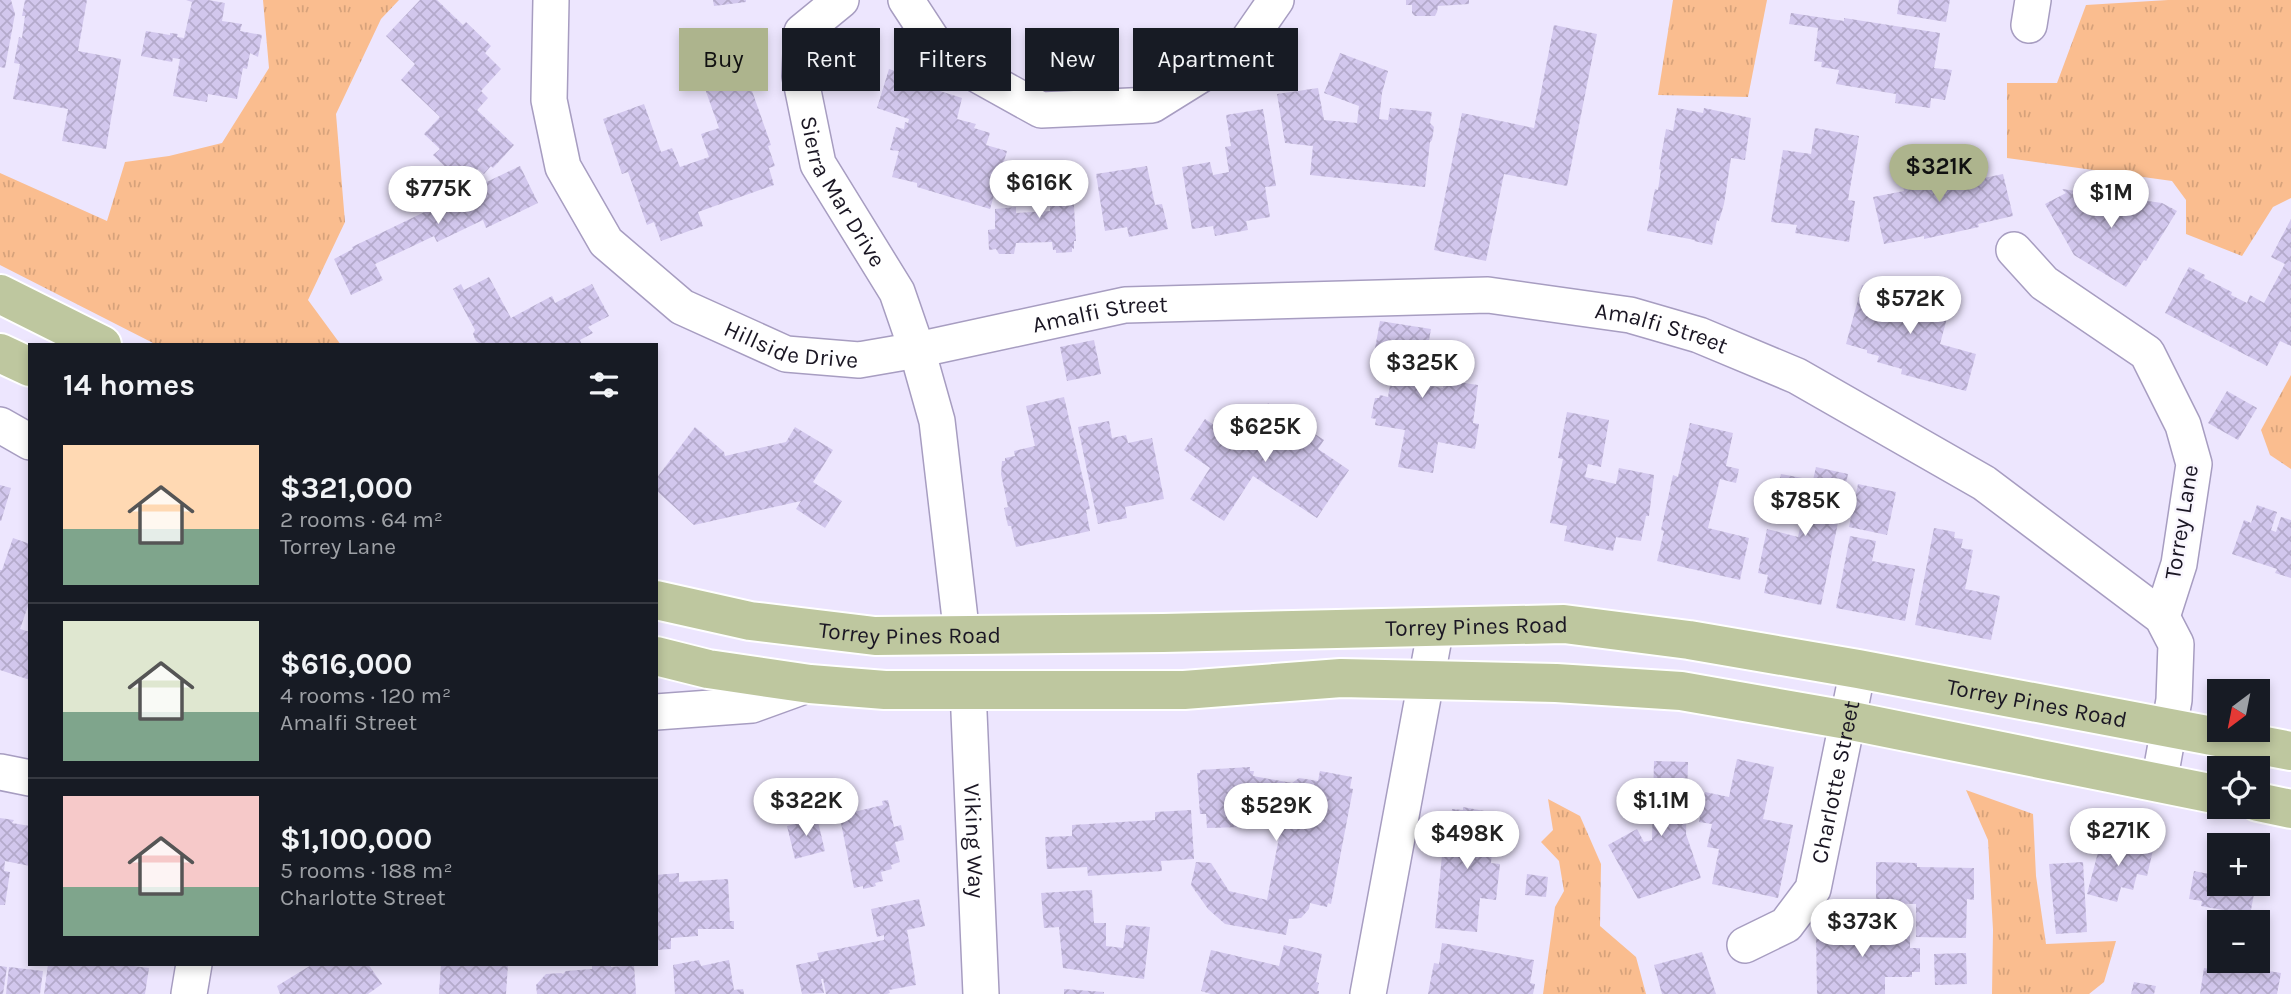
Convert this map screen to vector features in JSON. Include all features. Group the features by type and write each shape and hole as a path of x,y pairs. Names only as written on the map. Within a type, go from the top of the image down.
{"main road":[{"path":"0,295 98,343"},
{"path":"0,352 28,366"},
{"name":"Torrey Pines Road","path":"658,600 750,621 863,635 962,636 1563,624 1689,640 1858,668 2291,751"},
{"path":"962,636 968,689"},
{"path":"658,656 708,669 810,684 885,690 1184,690 1341,678 1556,682 1681,691 1847,720 2207,793"},
{"path":"2270,805 2291,809"}],"street":[{"name":"Hillside Drive","path":"551,0 550,100 563,167 606,242 682,307 786,354 859,359 917,350"},
{"name":"Sierra Mar Drive","path":"841,0 802,32 800,76 818,164 897,292 917,350"},
{"path":"906,0 942,55 1041,110 1152,105 1242,50 1276,0"},
{"name":"Torrey Lane","path":"2014,250 2044,283 2147,353 2183,425 2194,464 2179,564 2162,617"},
{"name":"Amalfi Street","path":"917,350 1125,304 1488,295 1630,315 1699,335 1797,376 1984,482 2162,617 2176,644 2174,700 2159,783"},
{"path":"917,350 937,421 962,636"},
{"path":"0,425 28,441"},
{"path":"1368,994 1436,627"},
{"name":"Charlotte Street","path":"1745,945 1786,925 1813,889 1858,668"},
{"path":"658,712 752,705 810,684"},
{"name":"Viking Way","path":"968,689 981,994"},
{"path":"0,772 28,778"},
{"path":"189,994 194,966"}],"green space":[{"path":"263,0 399,0 381,19 336,114 345,222 308,300 340,343 153,343 0,265 0,173 107,221 125,162 169,156 222,143 269,68"},
{"path":"1673,0 1767,0 1748,97 1658,95"},
{"path":"2168,0 2291,0 2291,198 2273,207 2242,256 2186,234 2186,200 2172,181 2007,158 2007,83 2057,83 2086,5"},
{"path":"2291,375 2291,469 2270,455 2261,430"},
{"path":"1966,790 2033,814 2036,876 2046,944 2116,941 2104,982 2089,994 1992,994 1993,930 1988,840"},
{"path":"1548,799 1580,816 1601,864 1600,926 1636,957 1646,994 1543,994 1555,907 1564,891 1559,861 1541,842 1553,830"}],"building":[{"path":"0,0 11,0 15,14 5,68 0,67"},
{"path":"25,0 87,0 78,51 121,59 106,149 62,141 68,109 13,99 20,64 14,63 19,37 22,38"},
{"path":"186,0 225,3 222,21 242,24 240,31 262,35 258,57 250,53 247,69 243,68 237,99 208,94 207,102 173,96 180,59 173,58 172,62 141,56 146,31 178,34 177,37 184,38 192,2"},
{"path":"420,0 437,0 463,25 466,22 491,46 485,53 501,69 481,91 488,98 477,110 514,145 493,168 491,166 484,174 478,169 467,180 462,175 458,179 433,155 440,149 424,134 440,117 401,80 415,64 386,36"},
{"path":"713,0 746,0 746,2 714,6"},
{"path":"1406,0 1469,0 1469,4 1438,6 1435,16 1415,16 1412,13 1412,5 1406,5"},
{"path":"1899,0 1950,0 1946,22 1897,14"},
{"path":"1791,13 1940,33 1934,68 1952,70 1945,100 1931,98 1930,108 1895,103 1896,94 1836,84 1839,70 1821,67 1822,62 1814,61 1818,28 1789,24"},
{"path":"1554,25 1597,34 1567,186 1504,174 1486,261 1434,250 1462,113 1534,128"},
{"path":"1340,53 1388,71 1379,119 1388,120 1390,108 1432,112 1430,123 1434,127 1425,187 1310,175 1313,146 1285,143 1277,94 1318,88 1324,120 1357,123 1359,106 1324,93"},
{"path":"889,69 894,71 894,91 940,91 962,98 957,119 976,124 974,128 990,133 986,145 1007,151 990,209 892,177 899,151 890,150 896,127 904,129 905,122 908,123 909,119 877,108"},
{"path":"706,91 752,91 771,145 768,146 775,166 769,168 774,185 698,212 703,226 661,241 654,222 647,225 628,172 622,174 603,119 644,104 661,152 672,148 680,167 709,157 701,134 719,128"},
{"path":"1677,108 1703,113 1704,108 1751,118 1745,160 1731,158 1724,204 1719,221 1717,220 1712,245 1647,231 1655,189 1658,190 1666,129 1673,131"},
{"path":"1263,109 1276,186 1265,187 1270,217 1246,221 1248,230 1215,236 1213,226 1192,229 1182,167 1210,162 1213,175 1229,172 1225,147 1231,146 1226,115"},
{"path":"1815,128 1859,136 1848,200 1855,201 1849,242 1795,233 1797,225 1771,222 1783,150 1811,154"},
{"path":"1898,160 1940,172 1957,172 1960,183 2003,174 2013,216 1978,224 1979,227 1924,239 1924,236 1884,244 1873,197 1904,191"},
{"path":"520,166 538,203 486,228 483,220 437,242 434,236 375,264 383,280 351,295 334,259 353,249 352,247"},
{"path":"1147,166 1155,205 1162,204 1168,229 1129,237 1127,227 1105,231 1096,174"},
{"path":"1041,171 1072,171 1076,241 1074,249 1072,248 1072,252 1056,253 1052,242 1016,243 1014,254 999,254 996,249 989,250 988,230 995,229 995,209 1016,207 1016,213 1050,211 1050,192 1046,193 1046,185 1042,185"},
{"path":"2062,189 2162,203 2177,211 2146,261 2144,260 2126,287 2074,255 2045,204 2066,193"},
{"path":"2291,219 2291,346 2280,341 2267,366 2165,313 2189,267 2247,303 2250,295 2264,303 2285,264 2271,257"},
{"path":"489,277 511,318 552,296 555,303 592,284 609,316 588,327 593,333 580,340 581,343 479,343 453,289 461,284 464,290"},
{"path":"1862,285 1902,296 1904,289 1918,292 1919,288 1943,295 1940,304 1950,307 1940,344 1976,354 1966,391 1901,374 1902,369 1877,362 1879,356 1846,344"},
{"path":"1380,321 1431,329 1425,362 1420,362 1417,375 1420,375 1419,384 1443,388 1444,380 1478,385 1473,423 1479,424 1475,449 1438,442 1433,473 1398,467 1405,430 1375,425 1376,419 1371,418 1375,398 1380,395 1388,397 1394,361 1377,358 1374,354"},
{"path":"1094,340 1101,374 1067,381 1060,347"},
{"path":"2227,391 2257,408 2238,440 2208,423"},
{"path":"1064,397 1090,509 1086,510 1090,531 1016,547 1004,508 1008,507 1001,474 1002,461 1015,456 1014,451 1035,446 1026,406"},
{"path":"1268,403 1324,440 1318,449 1349,470 1317,518 1253,476 1224,521 1190,499 1210,468 1184,450 1205,419 1238,441 1258,410 1262,413"},
{"path":"1567,412 1609,420 1601,467 1588,464 1585,477 1616,484 1619,468 1654,475 1649,516 1646,516 1641,541 1616,537 1613,551 1564,541 1567,526 1550,523 1563,459 1558,458"},
{"path":"1109,421 1112,438 1126,435 1128,443 1152,438 1164,499 1125,507 1127,518 1098,524 1078,427"},
{"path":"1690,423 1733,433 1726,466 1739,469 1736,483 1720,479 1708,528 1749,538 1740,580 1657,561 1673,475 1678,477"},
{"path":"695,427 724,452 725,456 786,442 795,427 833,450 813,482 842,501 825,528 796,509 801,501 694,525 658,492 658,476"},
{"path":"1816,467 1848,474 1821,605 1764,593 1768,575 1758,573 1767,529 1798,537 1805,506 1775,499 1781,474 1813,480"},
{"path":"1858,484 1896,492 1887,535 1849,527"},
{"path":"0,485 11,488 1,521 0,521"},
{"path":"2257,505 2277,512 2271,530 2276,532 2281,517 2291,520 2291,578 2275,573 2277,569 2232,554 2244,520 2251,523"},
{"path":"1934,528 1955,532 1954,538 1963,539 1961,548 1973,550 1965,589 2000,596 1991,640 1915,625"},
{"path":"1850,536 1876,541 1872,561 1915,569 1905,621 1836,608"},
{"path":"13,538 28,543 28,606 20,629 28,631 28,679 0,670 2,570"},
{"path":"1737,759 1774,767 1763,819 1793,825 1778,898 1712,884 1719,849 1707,847 1712,824 1699,822 1705,792 1729,797"},
{"path":"1654,761 1688,762 1686,834 1701,878 1638,899 1608,845 1637,829 1644,842 1652,840"},
{"path":"1250,767 1250,771 1254,771 1253,776 1292,783 1299,778 1318,781 1320,771 1352,777 1350,788 1353,789 1331,904 1328,903 1327,907 1310,903 1309,909 1301,918 1289,919 1286,935 1225,924 1208,909 1191,885 1196,862 1211,863 1229,891 1267,900 1281,827 1244,819 1243,827 1207,828 1206,814 1200,814 1197,773 1200,773 1200,770"},
{"path":"888,800 894,827 901,825 904,840 895,842 900,862 891,865 892,869 881,872 883,881 875,883 876,886 854,888 841,823 837,816 883,805 882,801"},
{"path":"1463,807 1495,813 1491,863 1500,864 1496,900 1480,898 1477,932 1435,928 1442,855 1449,855 1452,809 1463,810"},
{"path":"1191,810 1194,859 1161,861 1162,871 1088,876 1087,867 1047,869 1045,837 1072,836 1072,825 1155,820 1155,812"},
{"path":"0,818 28,826 28,866 5,861 4,871 10,872 5,905 0,905"},
{"path":"817,818 825,851 795,859 787,826"},
{"path":"2102,837 2153,850 2147,876 2137,874 2133,890 2121,887 2117,902 2087,894"},
{"path":"1876,862 1917,863 1917,867 1974,868 1974,900 1967,899 1966,938 1916,937 1916,904 1876,903"},
{"path":"2083,862 2087,932 2056,934 2049,864"},
{"path":"2194,871 2207,874 2207,896 2254,896 2251,910 2223,910 2201,906 2202,901 2189,899"},
{"path":"679,873 679,882 728,879 730,921 734,921 734,929 698,929 698,936 671,938 671,949 658,950 658,875"},
{"path":"1527,874 1548,877 1546,897 1525,895"},
{"path":"1092,890 1094,923 1106,923 1106,946 1123,948 1126,925 1150,927 1144,979 1063,968 1059,927 1044,928 1041,893"},
{"path":"919,899 925,926 907,930 916,985 889,990 890,993 887,994 826,994 821,979 824,993 802,994 796,965 819,960 817,953 884,940 884,935 877,937 871,909"},
{"path":"1865,919 1865,930 1910,933 1910,948 1920,948 1920,972 1912,972 1912,977 1885,977 1885,994 1817,994 1816,931 1842,930 1842,920"},
{"path":"1442,943 1534,960 1530,983 1535,984 1533,994 1428,994 1434,963 1439,964"},
{"path":"1284,945 1322,954 1316,982 1319,983 1319,994 1211,994 1201,991 1211,950 1279,966"},
{"path":"1702,952 1716,994 1662,994 1654,965"},
{"path":"1966,953 1967,984 1935,985 1934,954"},
{"path":"699,960 701,966 729,960 734,990 743,989 744,994 675,994 673,965"},
{"path":"0,966 7,967 3,994 0,994"},
{"path":"48,966 149,968 145,994 44,994"},
{"path":"310,966 369,966 382,984 368,994 280,994 277,986"},
{"path":"441,966 508,966 506,994 439,994"},
{"path":"592,966 634,966 636,994 537,994 536,985 546,974 592,969"},
{"path":"9,967 43,971 40,994 6,994"},
{"path":"2204,968 2207,968 2207,973 2281,973 2277,994 2200,994"},
{"path":"2134,982 2156,986 2154,994 2131,994"},
{"path":"1064,989 1104,992 1104,994 1064,994"}]}
